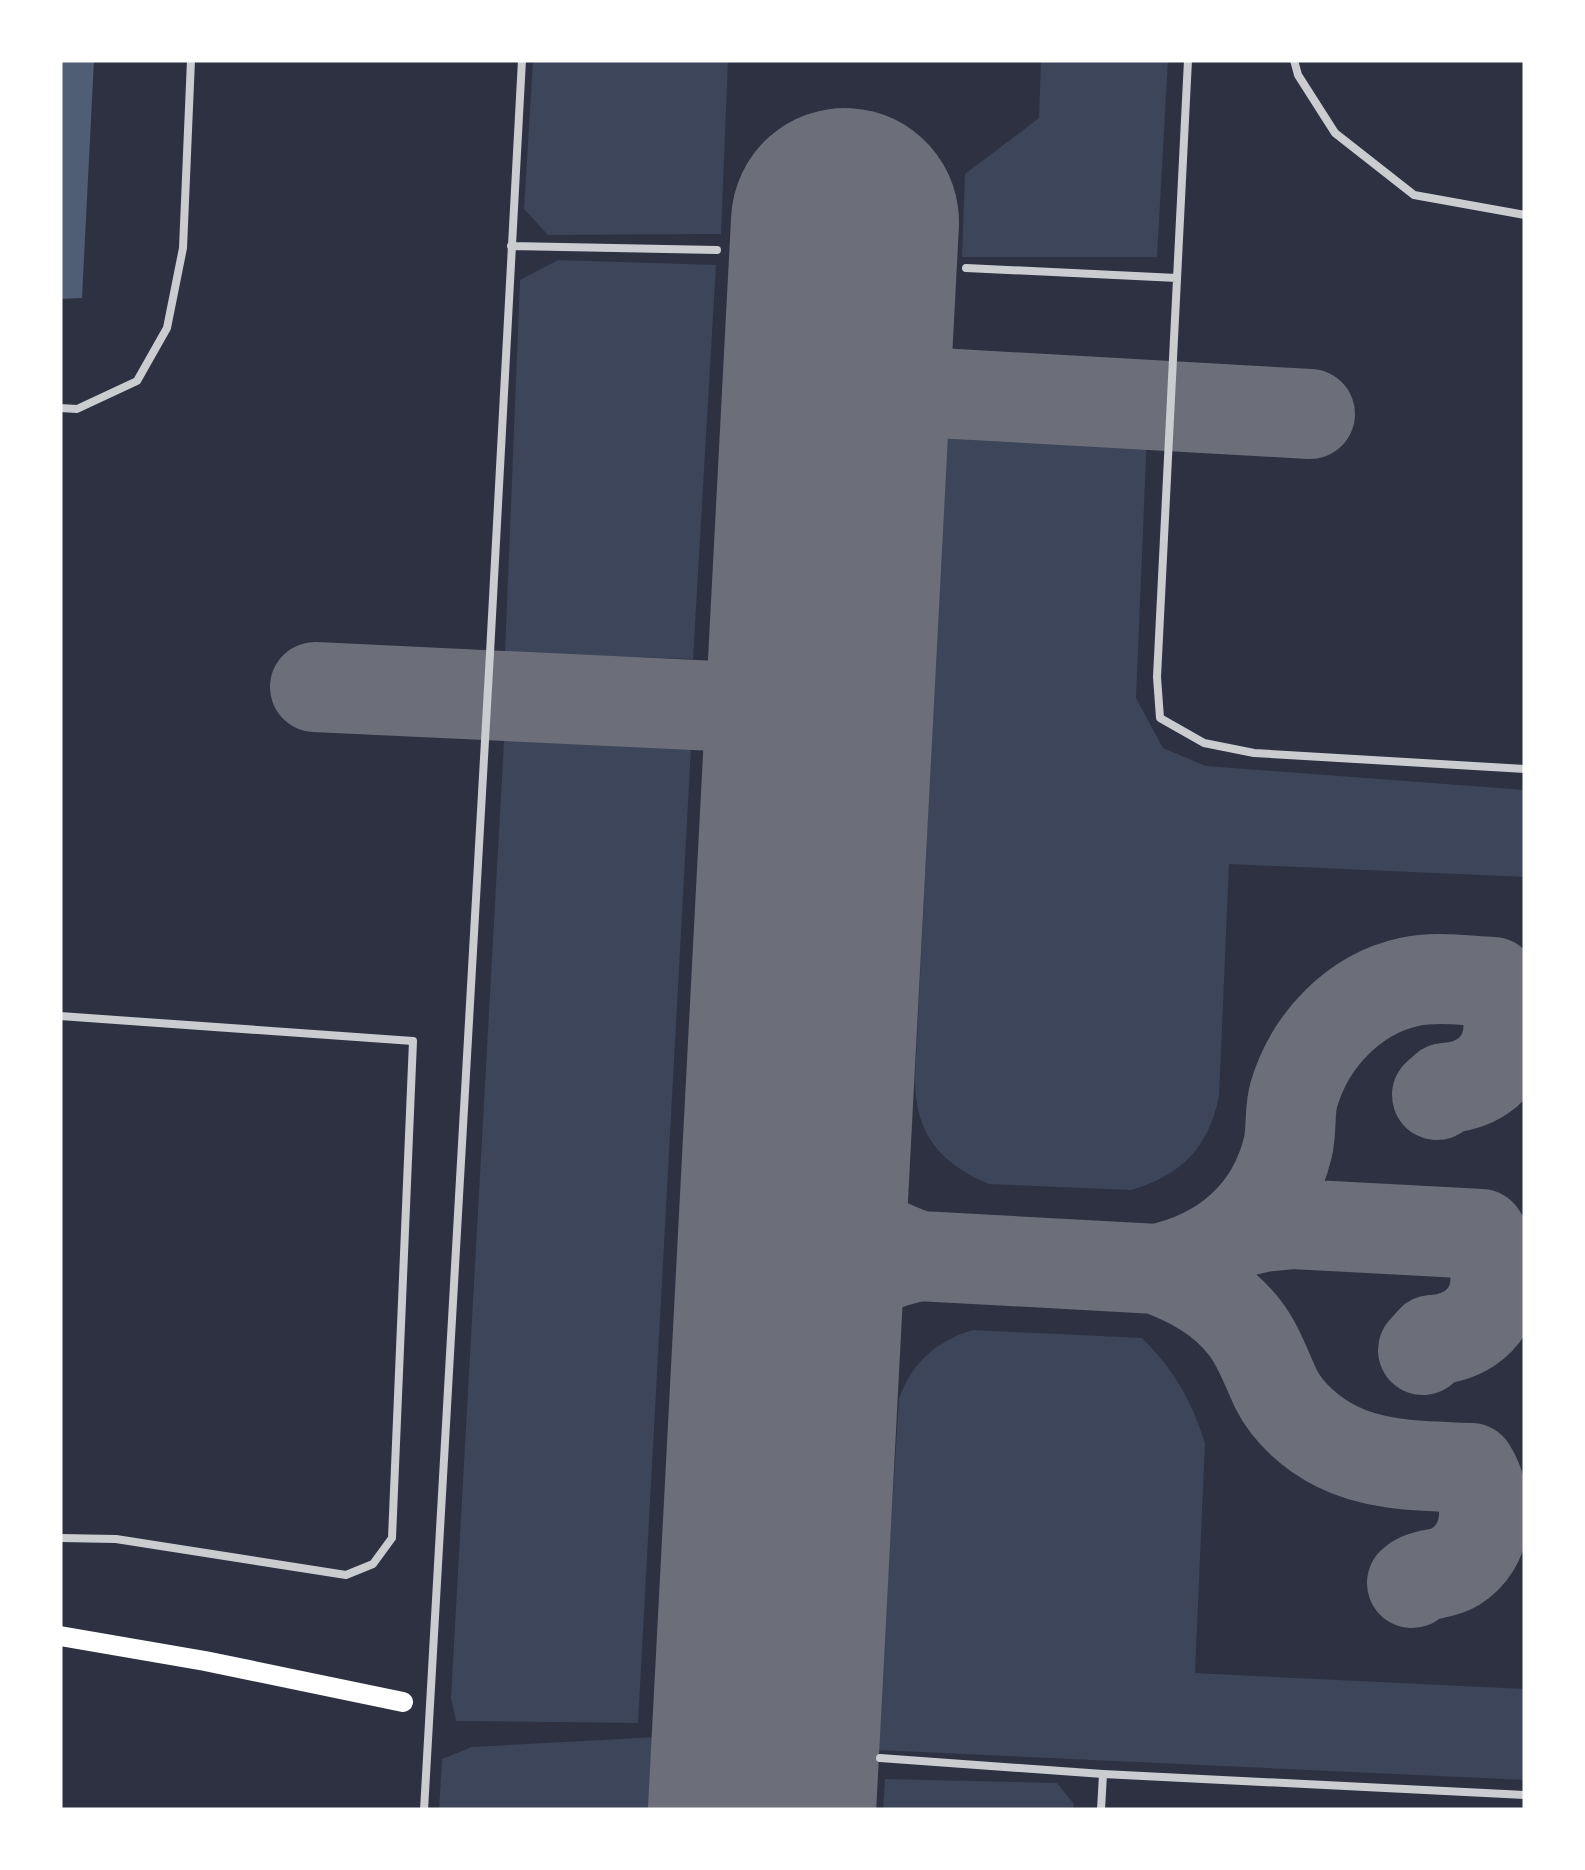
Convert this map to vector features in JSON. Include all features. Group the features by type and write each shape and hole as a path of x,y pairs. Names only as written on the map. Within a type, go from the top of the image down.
{"main road":[{"path":"60,1636 403,1702"}],"lane":[{"path":"60,408 78,409 137,381 166,328 183,248 192,60"},
{"path":"424,1810 522,60"},
{"path":"1188,60 1157,677 1160,718 1204,743 1254,753 1525,769"},
{"path":"1294,60 1298,75 1334,133 1414,194 1525,214"},
{"path":"511,246 717,250"},
{"path":"966,268 1177,278"},
{"path":"60,1016 413,1041 392,1538 373,1564 346,1575 116,1540 60,1538"},
{"path":"880,1758 1103,1774 1525,1795"},
{"path":"1101,1810 1103,1774"}],"shaded area":[{"path":"60,60 94,60 82,298 60,299"},
{"path":"533,60 728,60 721,234 548,235 524,209"},
{"path":"1041,60 1168,60 1157,257 962,257 965,174 1039,118"},
{"path":"558,260 716,265 693,659 505,653 520,280"},
{"path":"947,424 1147,435 1136,698 1163,748 1206,766 1525,790 1525,877 1229,864 1219,1096 1214,1114 1200,1144 1178,1168 1131,1190 989,1184 944,1156 925,1131 920,1116 915,1080"},
{"path":"505,723 692,730 638,1723 456,1721 451,1698"},
{"path":"973,1330 1142,1338 1172,1373 1188,1399 1205,1443 1195,1673 1525,1689 1525,1780 877,1750 899,1398 911,1374 927,1355 948,1340"},
{"path":"657,1737 653,1810 439,1810 442,1759 472,1747"},
{"path":"885,1779 1057,1783 1074,1804 1073,1810 883,1810"}],"taxiway":[{"path":"831,489 878,434 904,412 938,393 1310,414"},
{"path":"737,707 788,683 807,664 823,639"},
{"path":"315,687 737,707 786,740 803,763 815,792"},
{"path":"1157,1269 1223,1242 1257,1211 1280,1171 1289,1140 1292,1100 1301,1074 1323,1038 1353,1008 1409,982 1493,982 1508,1018 1504,1051 1482,1077 1445,1088 1437,1095"},
{"path":"798,1130 805,1154 826,1194 875,1237 919,1256 1157,1269 1205,1292 1236,1317 1254,1342 1287,1406 1327,1441 1385,1462 1471,1468 1484,1507 1484,1521 1475,1547 1455,1567 1412,1583"},
{"path":"1237,1233 1293,1224 1481,1234 1495,1270 1491,1303 1469,1328 1432,1340 1423,1350"},
{"path":"785,1372 806,1328 835,1294 872,1271 919,1256"}],"runway":[{"path":"762,1810 845,222"}]}
